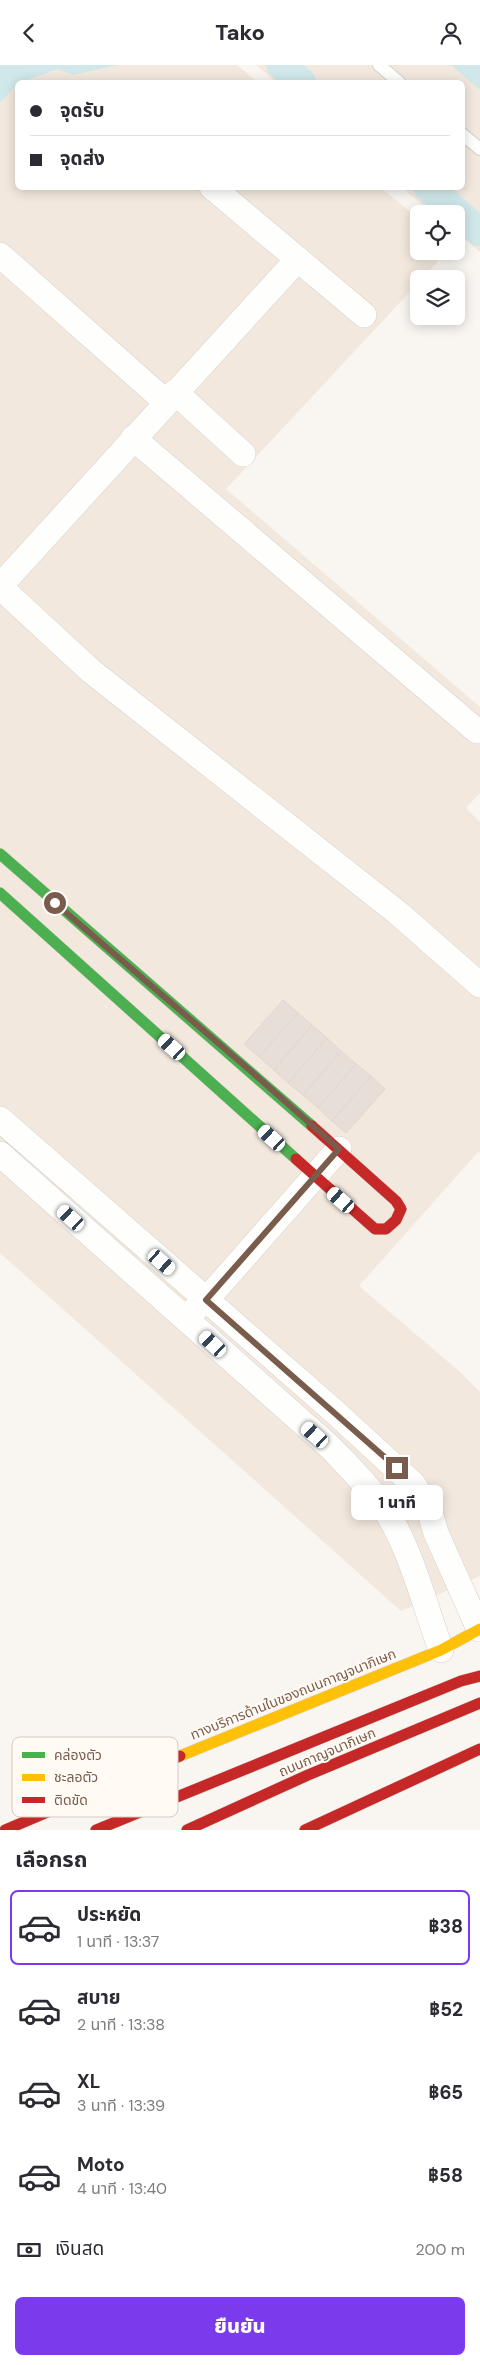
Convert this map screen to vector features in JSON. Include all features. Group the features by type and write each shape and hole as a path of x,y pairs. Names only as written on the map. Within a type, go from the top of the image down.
{"main road":[{"path":"0,854 339,1149 396,1201 401,1209 400,1215 391,1225 379,1230 367,1223 0,893"},
{"name":"ทางบริการด้านในของถนนกาญจนาภิเษก","path":"178,1757 441,1650 480,1629"},
{"path":"178,1797 452,1685 480,1676"},
{"name":"ถนนกาญจนาภิเษก","path":"187,1830 308,1775 480,1703"},
{"path":"305,1830 480,1749"},
{"name":"ทางบริการด้านในของถนนกาญจนาภิเษก","path":"5,1830 36,1817"},
{"path":"96,1830 128,1817"}],"street":[{"path":"216,190 364,315"},
{"path":"0,255 170,397 243,454"},
{"path":"298,259 170,397 0,587 91,671 398,913 480,985"},
{"path":"133,438 477,731"},
{"path":"0,1119 414,1484 429,1509 436,1533 480,1629"},
{"path":"184,1319 206,1300 339,1149"},
{"path":"0,1155 330,1447 368,1486 385,1509 402,1541 441,1650"}],"lane":[{"path":"379,65 396,80"},
{"path":"465,136 480,149"}],"shaded area":[{"path":"0,65 237,65 255,80 15,80 15,190 383,190 410,212 410,260 439,260 430,270 410,270 410,292 226,489 480,707 480,793 466,808 480,822 480,1153 478,1152 359,1286 459,1371 480,1392 480,1576 401,1611 0,1253"},
{"path":"256,65 480,65 480,252 465,240 465,205 423,205 404,190 465,190 465,80 274,80"}],"water":[{"path":"0,65 117,65 73,75 58,69 27,80 15,80 15,87 0,102"},
{"path":"451,65 480,65 480,90"}],"building":[{"path":"283,1000 298,1013 259,1057 244,1044"},
{"path":"298,1013 312,1025 274,1070 259,1057"},
{"path":"312,1025 327,1038 288,1083 274,1070"},
{"path":"327,1038 341,1051 303,1095 288,1083"},
{"path":"341,1051 356,1064 318,1108 303,1095"},
{"path":"356,1064 371,1076 332,1121 318,1108"},
{"path":"371,1076 385,1089 346,1133 332,1121"}],"waterway":[{"path":"281,65 298,80"},
{"path":"431,190 480,232"}],"traffic: fast":[{"path":"0,854 312,1126"},
{"path":"0,893 296,1159"}],"traffic: slow":[{"path":"180,1756 441,1650 480,1629"}],"traffic: jam":[{"path":"296,1159 375,1229 386,1229 396,1220 401,1209 396,1201 312,1126"},
{"path":"178,1797 461,1681 480,1676"},
{"path":"187,1830 308,1775 480,1703"},
{"path":"305,1830 480,1749"},
{"path":"5,1830 36,1817"},
{"path":"96,1830 128,1817"}],"route":[{"path":"55,903 339,1149 206,1300 397,1468"}]}
